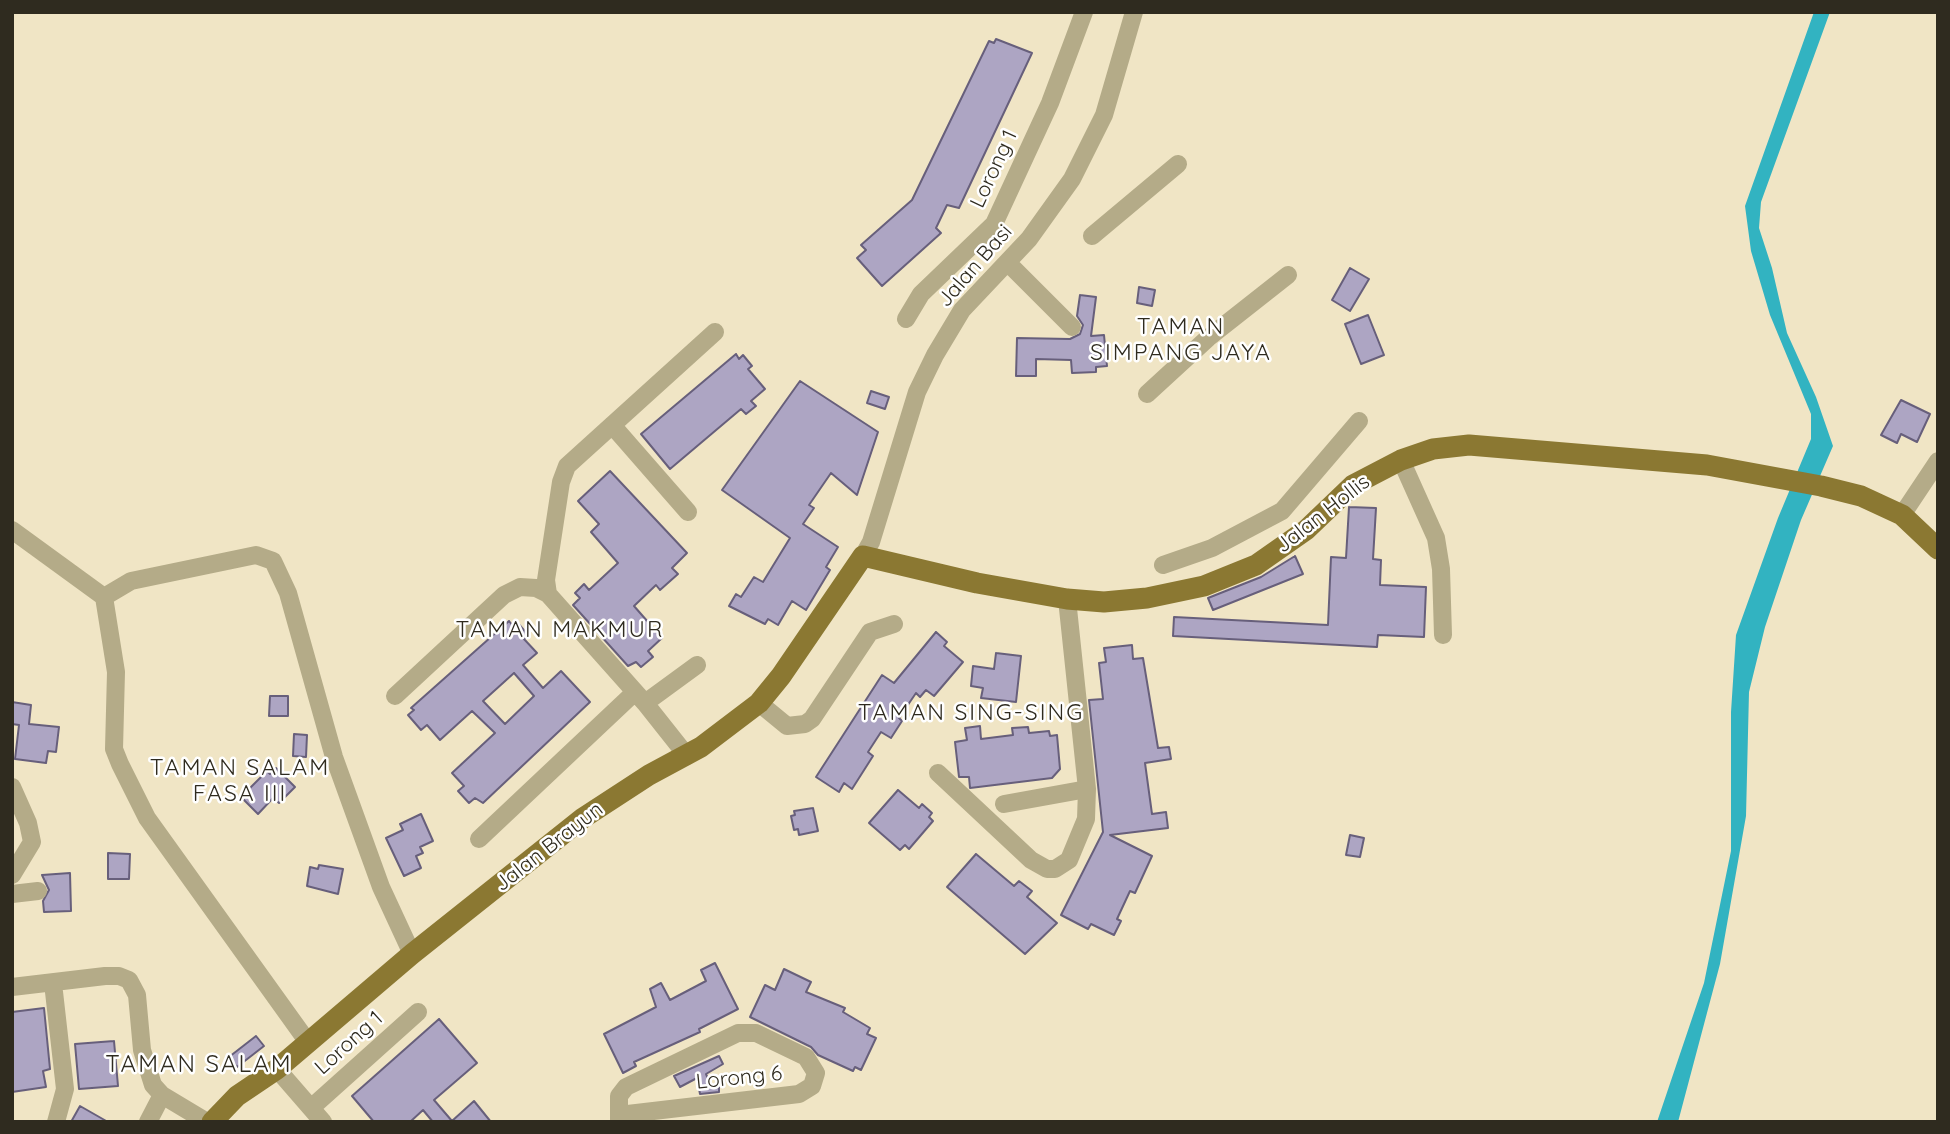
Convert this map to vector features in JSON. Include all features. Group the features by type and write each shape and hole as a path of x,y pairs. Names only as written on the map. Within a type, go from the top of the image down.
{"main road":[{"name":"Jalan Hollis","path":"863,556 977,583 1067,598 1104,602 1147,598 1204,586 1256,565 1306,530 1353,485 1401,460 1433,449 1469,445 1694,464 1821,486 1861,496 1902,515 1938,549"},
{"name":"Jalan Brayun","path":"209,1122 237,1096 277,1069 412,954 583,818 649,775 687,756 759,703 782,676 863,556"}],"street":[{"name":"Lorong 1","path":"906,319 921,295 994,224 1050,103 1084,12"},
{"name":"Jalan Basi","path":"863,556 871,542 917,393 935,355 962,310 1058,201 1104,115 1134,12"},
{"path":"1091,236 1178,164"},
{"path":"1007,262 1072,327"},
{"path":"1147,394 1208,338 1288,275"},
{"path":"548,594 546,580 563,474 573,460 715,332"},
{"path":"1163,565 1212,548 1282,511 1359,421"},
{"path":"612,425 688,512"},
{"path":"1401,460 1436,538 1441,569 1443,635"},
{"path":"1902,515 1938,461"},
{"path":"12,530 104,597 116,673 114,750 120,764 147,818 307,1041"},
{"path":"104,597 131,581 256,555 273,561 288,593 316,702 334,757 381,887 412,954"},
{"path":"395,696 511,590 536,589 548,594 640,697 687,756"},
{"path":"938,773 1031,860 1047,869 1063,865 1074,851 1086,818 1087,789 1067,598"},
{"path":"759,703 787,726 805,724 812,719 870,632 894,624"},
{"path":"479,839 640,697 697,665"},
{"path":"12,787 28,823 32,842 12,876"},
{"path":"1004,804 1087,789"},
{"path":"12,894 38,891"},
{"path":"12,987 105,976 119,976 129,980 139,1007 146,1071 162,1095 209,1122"},
{"path":"53,983 65,1089 56,1122"},
{"name":"Lorong 1","path":"317,1115 418,1013"},
{"name":"Lorong 6","path":"738,1033 756,1033 806,1057 816,1073 812,1086 799,1094 619,1118 619,1097 626,1087 738,1033"},
{"path":"277,1069 317,1115"},
{"path":"148,1122 162,1095"}],"water":[{"path":"1814,12 1830,12 1761,202 1759,228 1772,268 1787,333 1816,397 1833,446 1801,520 1765,627 1749,692 1746,816 1720,964 1678,1122 1657,1122 1704,983 1731,851 1731,712 1736,635 1778,518 1811,439 1811,414 1770,315 1751,251 1745,206"}],"building":[{"path":"996,39 1032,53 959,208 947,205 936,228 941,233 882,286 857,258 866,250 861,245 912,200 989,41 994,43"},
{"path":"1350,268 1369,279 1350,311 1332,300"},
{"path":"1139,287 1155,290 1152,306 1137,303"},
{"path":"1080,295 1096,297 1091,336 1104,335 1107,366 1096,367 1096,372 1072,373 1071,360 1036,359 1036,376 1016,376 1017,338 1070,339 1080,334 1083,325 1077,316"},
{"path":"1368,315 1384,355 1361,364 1345,324"},
{"path":"736,354 739,359 743,355 752,366 748,369 765,389 751,401 756,406 746,414 741,409 670,469 641,434"},
{"path":"800,381 878,432 857,495 831,473 809,505 814,508 803,524 838,547 826,567 830,570 806,610 792,601 778,625 768,619 765,624 729,606 736,594 741,597 754,577 763,582 790,538 722,490"},
{"path":"871,391 889,397 885,409 867,403"},
{"path":"1901,400 1930,414 1917,442 1901,434 1897,443 1881,435"},
{"path":"610,471 687,553 672,568 678,574 660,590 656,585 634,606 662,638 648,651 653,657 641,667 636,662 628,666 573,605 580,598 575,593 584,584 589,590 618,563 591,532 599,524 578,501"},
{"path":"1349,507 1376,508 1373,559 1381,560 1380,585 1426,587 1424,637 1378,635 1377,647 1173,636 1174,617 1328,625 1331,557 1346,558"},
{"path":"1295,556 1303,574 1213,610 1208,598 1261,577"},
{"path":"509,621 513,626 517,622 528,635 524,639 537,653 523,665 543,688 561,671 590,702 483,803 475,798 469,803 458,791 464,786 452,773 495,733 472,711 440,740 427,725 421,730 408,715 414,710 411,708","holes":["514,673 534,696 505,724 483,701"]},
{"path":"936,632 947,642 944,646 963,662 934,696 926,690 920,697 916,693 899,718 902,721 891,738 881,732 868,752 873,756 852,789 844,783 839,792 816,777 882,675 894,683"},
{"path":"1132,645 1133,659 1143,658 1158,748 1169,747 1171,759 1145,763 1152,814 1166,812 1168,828 1110,835 1152,856 1135,893 1130,891 1117,919 1121,921 1114,935 1091,924 1088,929 1061,915 1103,832 1089,700 1103,699 1099,663 1106,662 1104,648"},
{"path":"996,653 1021,656 1016,702 981,698 983,688 971,686 973,666 994,669"},
{"path":"270,696 288,696 288,716 269,716"},
{"path":"12,702 31,705 29,724 59,727 56,752 48,751 46,763 15,759 19,725 12,724"},
{"path":"980,726 981,739 1013,735 1012,728 1028,727 1029,733 1049,731 1050,736 1057,735 1060,769 1052,778 970,788 969,777 959,777 955,742 967,740 965,728"},
{"path":"294,734 307,735 306,757 293,756"},
{"path":"276,768 295,787 279,803 273,798 258,814 241,797 267,771 270,774"},
{"path":"898,790 919,808 922,804 932,813 929,817 933,821 909,849 905,845 900,850 869,823"},
{"path":"813,808 818,831 799,835 798,829 794,830 791,816 795,815 794,811"},
{"path":"421,814 433,841 420,847 423,853 416,856 421,868 404,876 386,838 403,830 400,824"},
{"path":"1350,835 1364,838 1360,857 1346,855"},
{"path":"108,853 130,854 129,879 108,879"},
{"path":"976,854 1014,886 1019,881 1032,891 1027,897 1057,923 1025,954 947,887"},
{"path":"319,865 343,869 338,894 307,886 310,867 318,869"},
{"path":"70,873 71,911 44,912 43,901 49,890 42,875"},
{"path":"715,963 738,1009 699,1029 700,1032 634,1062 636,1066 623,1073 604,1034 656,1007 650,989 661,983 670,1000 706,981 701,970"},
{"path":"784,969 811,982 806,992 845,1008 843,1012 870,1028 867,1034 876,1038 861,1070 855,1067 853,1071 818,1055 811,1047 750,1017 765,985 775,990"},
{"path":"44,1008 50,1069 43,1071 46,1087 12,1092 12,1012"},
{"path":"439,1019 477,1063 434,1100 452,1121 474,1101 491,1122 433,1122 423,1110 410,1122 374,1122 352,1096"},
{"path":"256,1036 264,1046 237,1067 229,1057"},
{"path":"114,1041 118,1086 79,1089 75,1044"},
{"path":"719,1056 723,1064 706,1074 712,1088 719,1087 719,1092 700,1094 697,1078 680,1087 674,1076"},
{"path":"80,1106 108,1122 71,1122"}],"district":[{"name":"TAMAN SIMPANG JAYA","path":"1181,340"},
{"name":"TAMAN MAKMUR","path":"560,630"},
{"name":"TAMAN SING-SING","path":"971,713"},
{"name":"TAMAN SALAM FASA III","path":"240,781"},
{"name":"TAMAN SALAM","path":"199,1065"}]}
